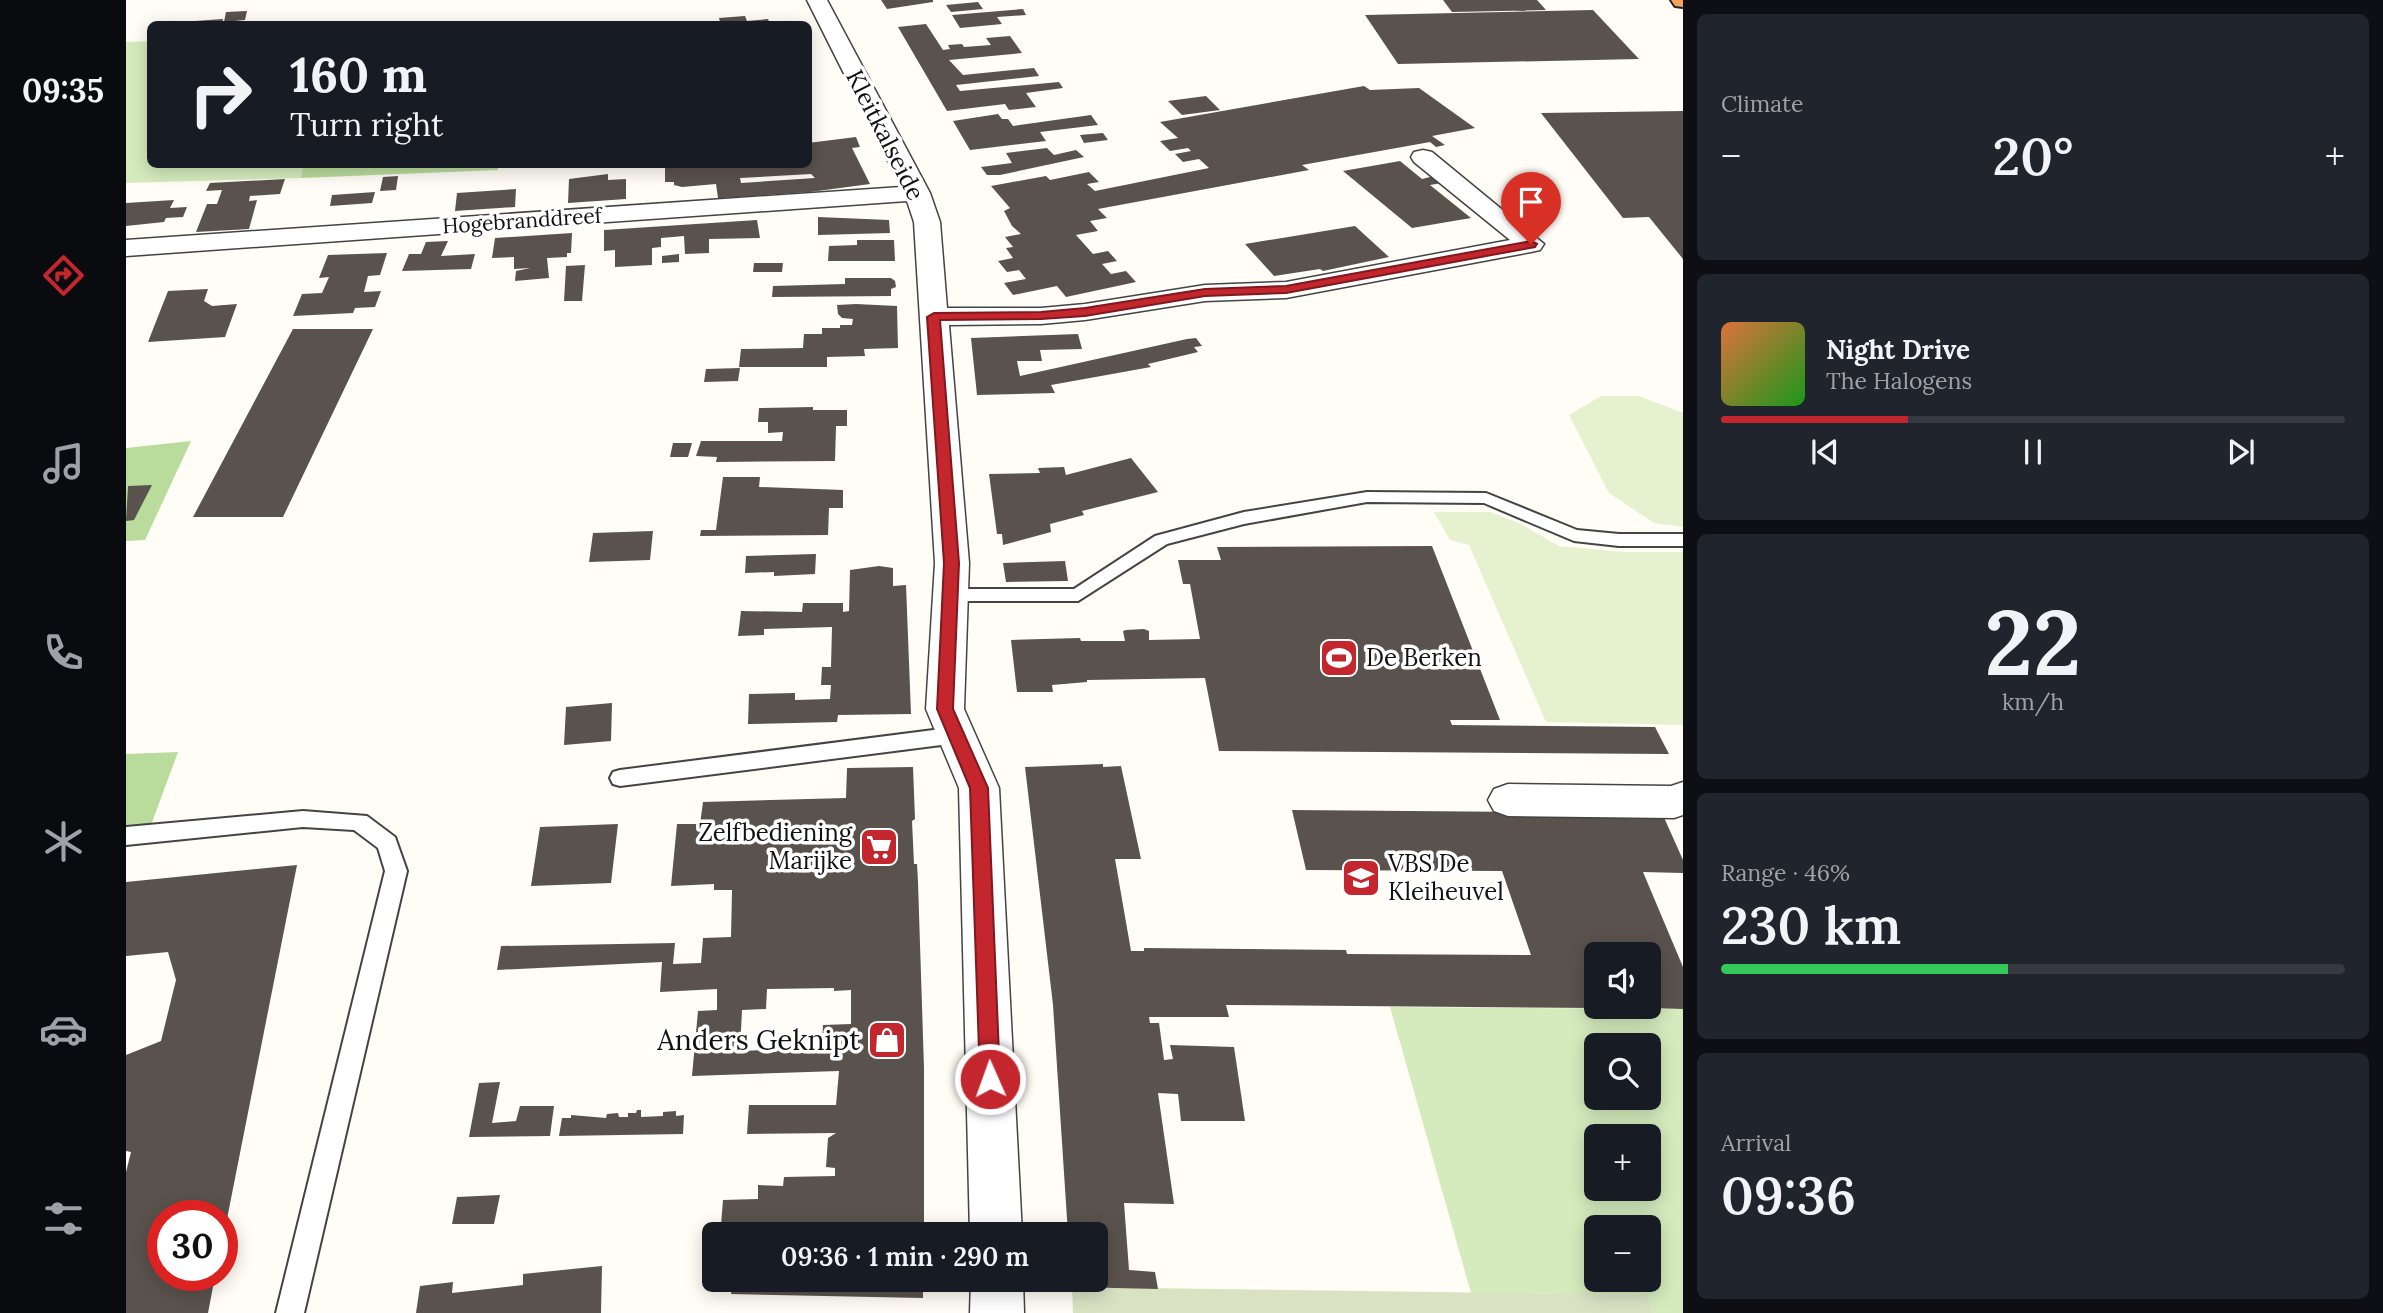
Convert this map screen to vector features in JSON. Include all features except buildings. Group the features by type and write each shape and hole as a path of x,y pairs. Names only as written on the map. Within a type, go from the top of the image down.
{"street":[{"name":"Kleitkalseide","path":"817,0 917,194 927,222 952,563 945,709 979,788 996,1222"},
{"path":"934,317 1041,316 1085,312 1205,293 1286,290 1531,244 1423,157"},
{"name":"Hogebranddreef","path":"126,248 917,194"},
{"path":"1508,800 1674,802 1683,798"},
{"path":"997,1292 997,1313"}],"lane":[{"path":"950,595 1079,595 1161,540 1244,518 1367,497 1486,498 1574,535 1619,540 1683,540"},
{"path":"620,778 957,735"},
{"path":"126,836 303,819 359,822 387,843 396,871 388,912 290,1313"}],"green space":[{"path":"147,41 147,168 303,168 301,178 126,183 126,42"},
{"path":"303,168 498,168 498,170 301,178"},
{"path":"1601,396 1639,396 1683,413 1683,527 1654,523 1609,493 1569,415"},
{"path":"191,441 145,540 126,541 126,448"},
{"path":"1434,512 1490,512 1519,523 1559,546 1624,552 1683,552 1683,725 1546,722 1469,545 1450,540"},
{"path":"178,752 151,825 126,826 126,754"},
{"path":"1390,1007 1584,1008 1584,1019 1661,1019 1661,1009 1683,1009 1683,1313 1654,1313 1647,1295 1471,1293"},
{"path":"1108,1288 1647,1295 1654,1313 1073,1313 1072,1292 1108,1292"}],"place":[{"name":"De Berken","path":"1339,658"},
{"name":"Zelfbediening Marijke","path":"879,847"},
{"name":"VBS De Kleiheuvel","path":"1361,878"},
{"name":"Anders Geknipt","path":"887,1040"}],"route":[{"path":"990,1079 979,788 945,709 952,563 934,317 1041,316 1085,312 1205,293 1286,290 1531,244"}]}
